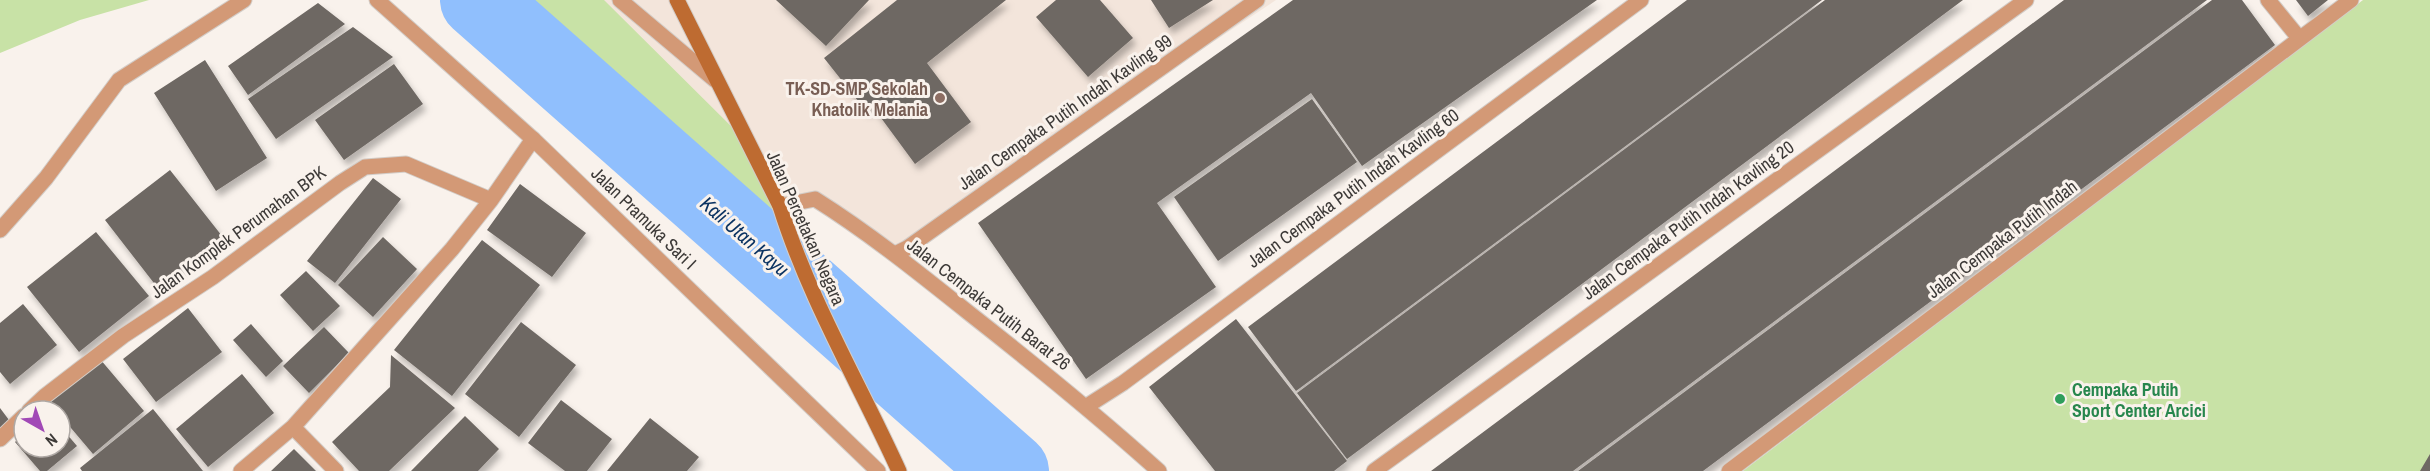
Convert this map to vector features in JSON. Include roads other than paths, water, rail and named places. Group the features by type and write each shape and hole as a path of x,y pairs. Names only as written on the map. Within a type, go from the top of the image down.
{"main road":[{"name":"Jalan Percetakan Negara","path":"678,0 780,206 789,235 820,308 899,471"}],"street":[{"path":"0,230 46,178 119,80 244,0"},
{"name":"Jalan Pramuka Sari I","path":"377,0 532,139 878,471"},
{"path":"620,0 716,80"},
{"name":"Jalan Cempaka Putih Indah Kavling 99","path":"894,254 907,248 1257,0"},
{"name":"Jalan Cempaka Putih Indah Kavling 60","path":"1087,406 1123,383 1641,0"},
{"name":"Jalan Cempaka Putih Indah Kavling 20","path":"1374,471 2026,0"},
{"path":"2268,0 2299,38"},
{"name":"Jalan Cempaka Putih Indah","path":"1729,471 2351,0"},
{"path":"241,471 293,427 452,249 491,200 532,139"},
{"name":"Jalan Komplek Perumahan BPK","path":"42,399 123,336 213,276 365,167 406,164 491,200"},
{"name":"Jalan Cempaka Putih Barat 26","path":"780,206 815,199 894,254 1087,406 1159,471"},
{"path":"293,427 336,471"},
{"path":"0,439 12,428"}],"waterway":[{"name":"Kali Utan Kayu","path":"478,0 1011,471"}],"place":[{"name":"TK-SD-SMP Sekolah Khatolik Melania","path":"940,98"},
{"name":"Cempaka Putih Sport Center Arcici","path":"2060,399"}]}
